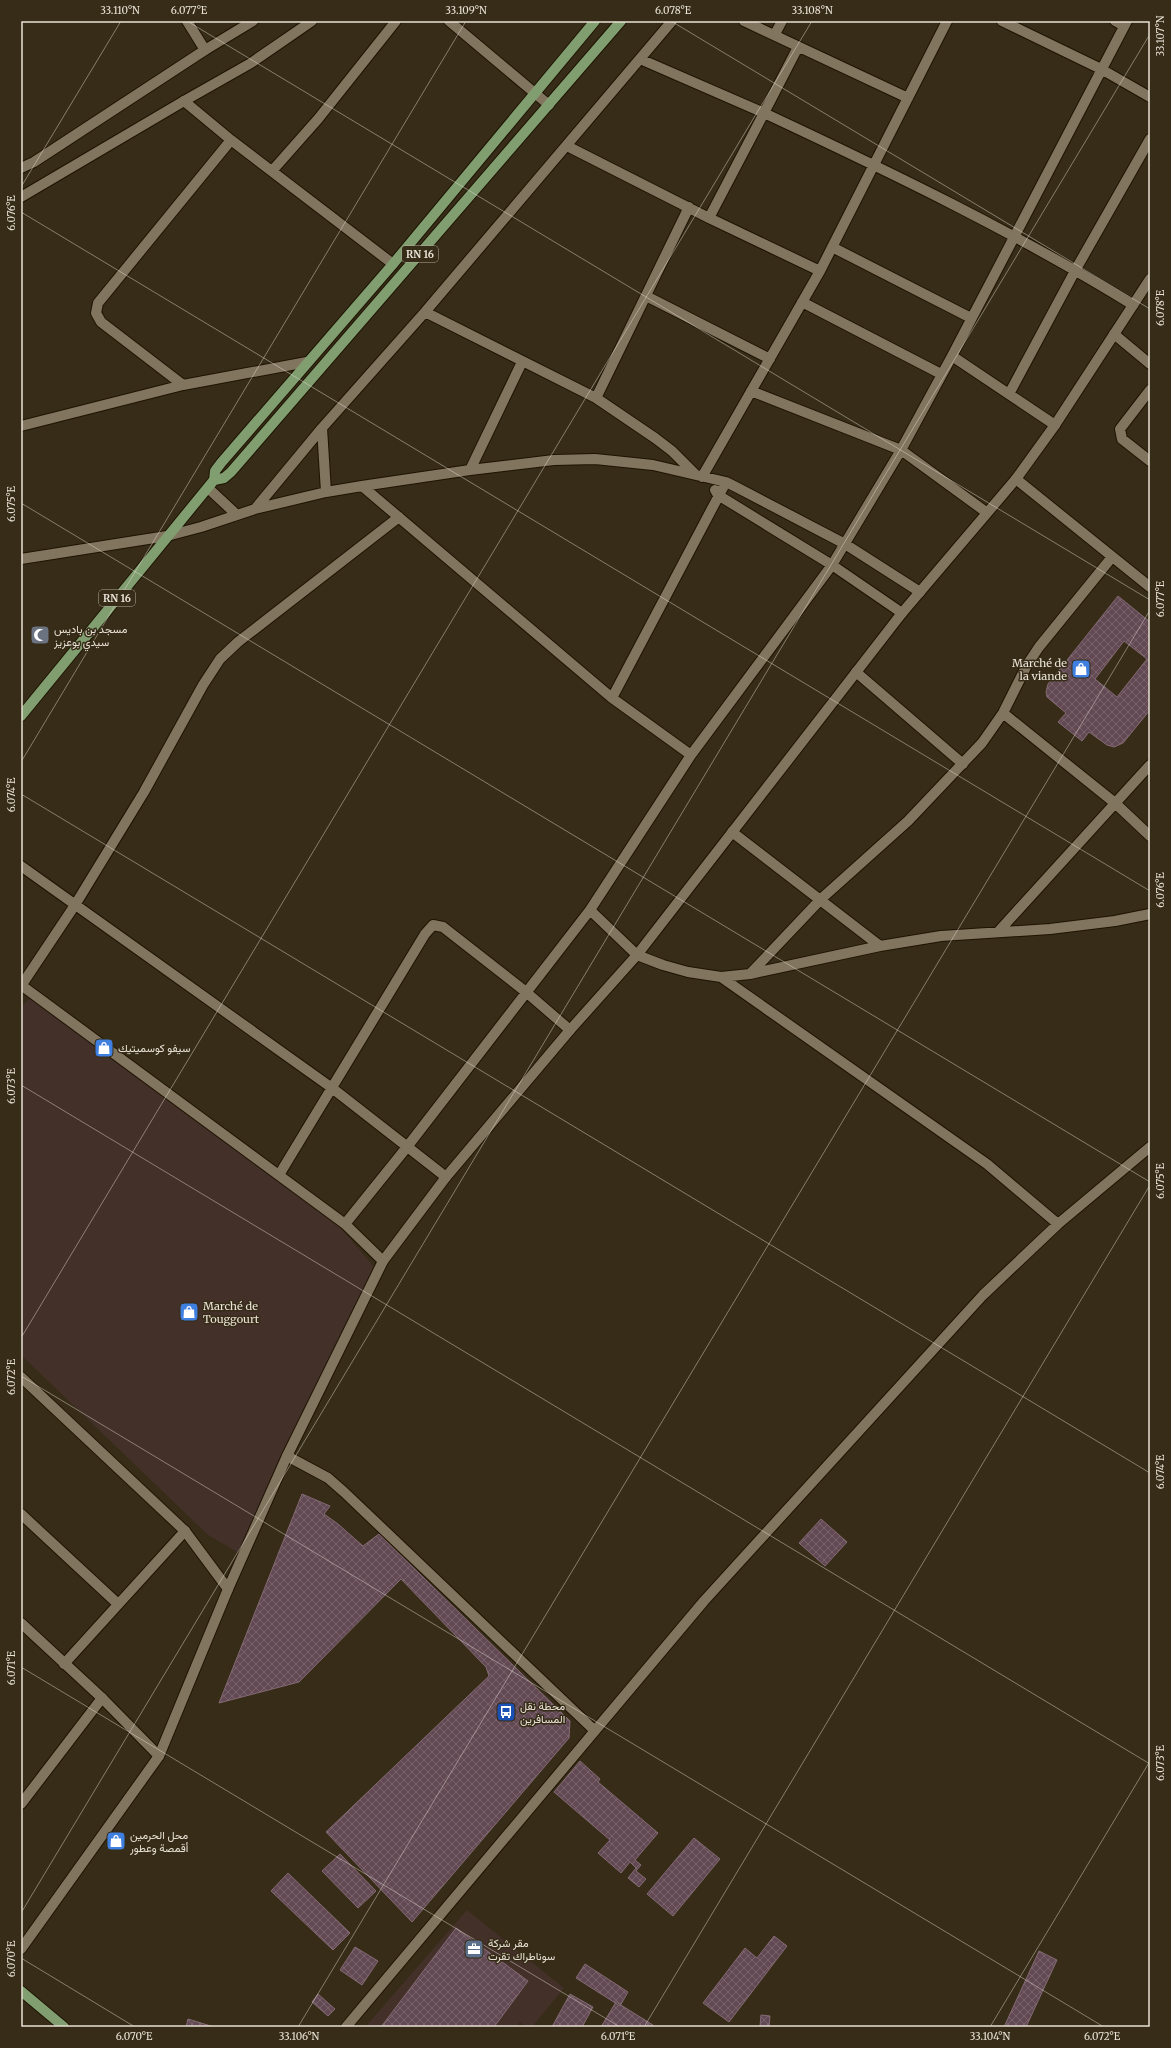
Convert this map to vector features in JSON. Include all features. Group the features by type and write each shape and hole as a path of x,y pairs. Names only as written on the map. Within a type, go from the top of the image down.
{"main road":[{"name":"RN 16","path":"21,716 211,484 215,471 221,463 393,264 595,21"},
{"name":"RN 16","path":"211,484 224,478 231,472 621,21"},
{"path":"21,1992 64,2027"}],"street":[{"path":"187,21 205,50"},
{"path":"21,168 34,162 205,50 253,21"},
{"path":"21,197 251,63 312,21"},
{"path":"272,171 318,119 396,21"},
{"path":"449,21 549,104"},
{"path":"255,509 322,428 425,312 672,21"},
{"path":"744,21 908,98"},
{"path":"774,34 782,21"},
{"path":"702,477 820,271 947,21"},
{"path":"1002,21 1101,69 1150,97"},
{"path":"346,1224 590,910 691,755 832,566 901,450 952,356 1013,236 1126,23 1114,21"},
{"path":"709,218 798,47"},
{"path":"640,59 764,113 874,165 1076,269 1133,305"},
{"path":"184,101 231,140 393,264"},
{"path":"1009,394 1076,269 1150,139"},
{"path":"183,385 100,322 96,313 98,303 231,140"},
{"path":"567,146 709,218 820,271"},
{"path":"21,161 34,162"},
{"path":"596,398 689,207"},
{"path":"832,248 972,318"},
{"path":"21,1949 159,1756 228,1589 288,1456 383,1261 446,1177 570,1030 636,955 902,613 986,512 1016,479 1055,425 1150,279"},
{"path":"646,296 770,359"},
{"path":"802,302 941,374"},
{"path":"425,312 596,398 660,442 702,477 718,495 832,566 902,613"},
{"path":"1114,334 1150,364"},
{"path":"952,356 1055,425"},
{"path":"21,426 183,385 307,362"},
{"path":"470,470 522,362"},
{"path":"1150,390 1120,429 1122,439 1150,461"},
{"path":"751,391 901,450 986,512"},
{"path":"322,428 326,492"},
{"path":"21,559 167,536 255,509 326,492 470,470 554,460 595,459 653,465 726,482 845,544 920,592"},
{"path":"1016,479 1150,587"},
{"path":"612,698 726,482"},
{"path":"211,484 236,515"},
{"path":"362,486 612,698 691,755"},
{"path":"383,1261 346,1224 21,986 75,905 144,792 203,685 220,659 238,642 399,517"},
{"path":"750,974 821,899 908,821 982,743 1003,713 1027,665 1039,647 1112,557"},
{"path":"856,672 963,764"},
{"path":"1003,713 1116,803 1150,836"},
{"path":"998,932 1150,765"},
{"path":"732,832 821,899 880,946"},
{"path":"21,866 332,1088 446,1177"},
{"path":"590,910 636,955 688,972 721,977 750,974 880,946 941,936 1050,929 1115,921 1150,914"},
{"path":"279,1175 424,934 433,925 442,927 526,992 570,1030"},
{"path":"721,977 987,1164 1058,1224"},
{"path":"346,2027 594,1730 704,1601 983,1295 1058,1224 1150,1148"},
{"path":"21,1377 185,1531 228,1589"},
{"path":"288,1456 322,1475 344,1492 594,1730"},
{"path":"21,1514 118,1604"},
{"path":"64,1664 185,1531"},
{"path":"21,1623 102,1698 159,1756"},
{"path":"21,1804 102,1698"}],"shaded area":[{"name":"Marché de Touggourt","path":"31,997 332,1218 376,1269 242,1555 208,1535 21,1355 21,1007"},
{"name":"مقر شركة سوناطراك تقرت","path":"467,1910 564,1988 532,2027 526,2027 520,2022 517,2027 365,2027"}],"building":[{"name":"Marché de la viande","path":"1118,596 1150,622 1150,710 1123,743 1114,747 1107,745 1089,732 1082,741 1058,722 1066,713 1047,697 1046,692 1048,684","holes":["1124,641 1147,659 1117,697 1095,679"]},
{"name":"محطة نقل المسافرين","path":"302,1494 330,1506 324,1514 363,1546 379,1534 570,1721 569,1738 412,1922 326,1832 489,1676 486,1667 401,1579 299,1682 219,1703"},
{"path":"821,1519 847,1542 825,1566 799,1543"},
{"path":"580,1761 600,1779 598,1782 658,1833 635,1860 641,1865 636,1871 646,1879 639,1887 628,1878 636,1868 630,1862 621,1873 598,1853 610,1840 554,1792"},
{"path":"694,1838 720,1859 673,1916 647,1894"},
{"path":"340,1854 376,1891 358,1908 322,1871"},
{"path":"288,1873 350,1933 333,1950 271,1891"},
{"name":"مقر شركة سوناطراك تقرت","path":"456,1928 528,1981 494,2027 381,2027"},
{"path":"774,1936 787,1946 729,2022 703,2003 745,1948 757,1958"},
{"path":"355,1947 378,1961 362,1985 340,1970"},
{"path":"1039,1951 1057,1960 1026,2027 1004,2027"},
{"path":"585,1964 628,1992 620,2006 576,1978"},
{"path":"318,1994 335,2009 328,2016 312,2002"},
{"path":"570,1994 593,2007 582,2027 552,2027"},
{"path":"616,2002 653,2025 652,2027 601,2027"},
{"path":"761,2015 770,2016 769,2027 760,2026"},
{"path":"188,2019 214,2027 186,2027"}],"place":[{"name":"مسجد بن باديس سيدي بوعزيز","path":"40,635"},
{"name":"Marché de la viande","path":"1081,669"},
{"name":"سيفو كوسميتيك","path":"104,1048"},
{"name":"Marché de Touggourt","path":"189,1312"},
{"name":"محطة نقل المسافرين","path":"506,1712"},
{"name":"محل الحرمين أقمصة وعطور","path":"116,1841"},
{"name":"مقر شركة سوناطراك تقرت","path":"474,1949"}]}
